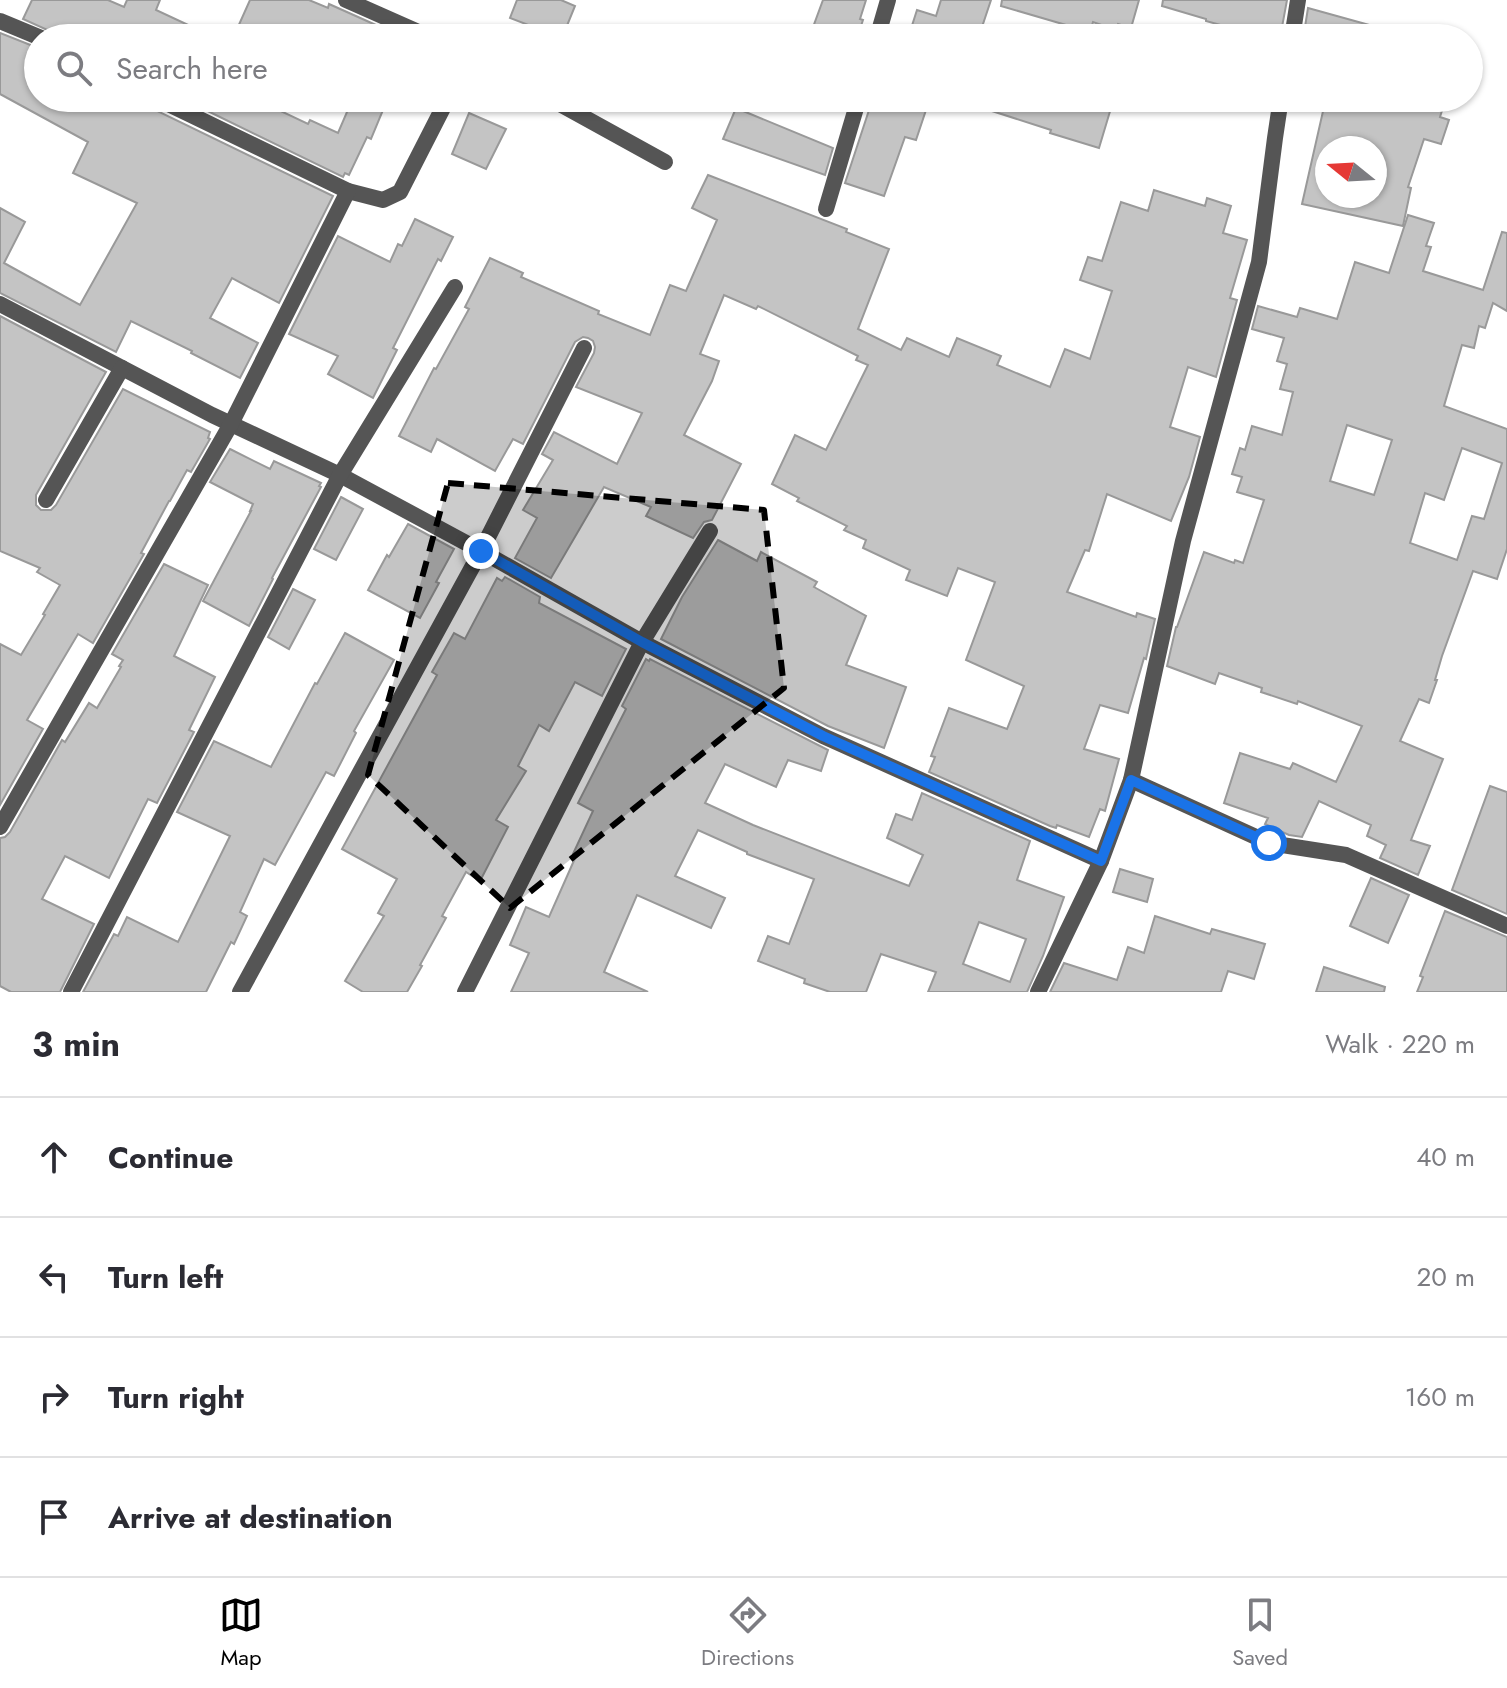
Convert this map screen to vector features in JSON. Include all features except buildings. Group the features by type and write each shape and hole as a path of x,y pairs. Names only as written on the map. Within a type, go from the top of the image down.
{"street":[{"path":"346,0 400,24"},
{"path":"881,24 888,0"},
{"path":"1294,24 1298,0"},
{"path":"0,21 24,31"},
{"path":"185,112 348,191 383,200 400,192 441,112"},
{"path":"574,112 665,162"},
{"path":"826,209 855,112"},
{"path":"1038,992 1101,861 1131,780 1183,541 1259,262 1279,112"},
{"path":"0,827 231,424 348,191"},
{"path":"71,992 340,475 455,287"},
{"path":"0,304 231,424 340,475 642,642 823,736 1101,861"},
{"path":"240,992 481,551 584,348"},
{"path":"46,500 122,368"},
{"path":"465,992 642,642 710,531"},
{"path":"1131,780 1269,843 1346,855 1507,926"}],"highlighted area":[{"path":"448,483 764,510 784,688 510,908 368,775"}],"route":[{"path":"481,551 642,642 823,736 1101,861 1131,780 1269,843"}]}
